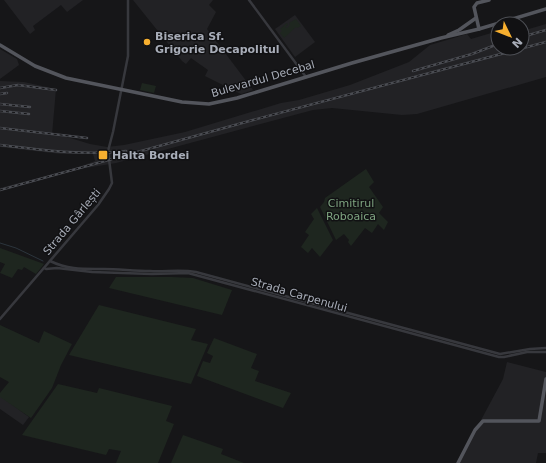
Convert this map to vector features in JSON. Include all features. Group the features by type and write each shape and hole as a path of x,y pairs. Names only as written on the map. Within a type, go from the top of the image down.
{"main road":[{"path":"479,29 474,7 477,3 489,0"},
{"name":"Bulevardul Decebal","path":"0,45 29,62 70,79 182,102 209,104 237,98 441,38 479,29 546,8"},
{"name":"Bulevardul Decebal","path":"441,38 459,30 476,18"},
{"path":"458,463 475,430 483,421 539,421 546,380"}],"street":[{"name":"Strada Gârlești","path":"0,319 98,205 111,186 112,180 108,151 113,132 128,48 128,0"},
{"path":"249,0 306,77"},
{"name":"Strada Carpenului","path":"50,261 58,265 72,268 152,272 187,270 500,354 546,348"},
{"name":"Strada Carpenului","path":"44,268 92,272 152,274 188,273 499,357 504,358 535,351 546,352"}],"shaded area":[{"path":"4,0 83,0 67,12 61,5 33,26 35,30 30,34"},
{"path":"133,0 213,0 209,5 216,12 207,29 253,90 241,94 205,76 208,70 191,58 186,64 182,61"},
{"path":"295,15 315,42 295,57 275,29"},
{"path":"546,24 546,77 417,114 402,115 332,108 313,110 116,163 80,169 0,191 0,188 79,167 95,161 93,154 61,154 0,147 0,81 24,82 56,89 52,135 67,137 90,144 107,147 124,145 185,132 281,103 299,100 350,85 409,62 430,45 467,34 471,39 490,33 490,56 530,56 530,29"},
{"path":"0,49 17,59 19,65 0,79"},
{"path":"507,362 546,372 546,453 538,453 536,463 458,463 503,379"},
{"path":"0,396 29,417 23,425 0,409"}],"green space":[{"path":"296,19 301,26 296,27 284,38 280,33 282,31 280,29 287,23 288,25 285,27 287,28 290,25 289,23"},
{"path":"142,83 156,86 154,93 140,90"},
{"name":"Cimitirul Roboaica","path":"366,169 374,182 369,187 383,207 379,213 388,222 384,230 378,224 372,233 365,228 351,246 348,242 349,240 344,234 336,240 320,207 325,198"},
{"name":"Cimitirul Roboaica","path":"317,208 333,240 320,257 312,248 308,253 301,247 309,235 305,232 314,219 311,214"},
{"path":"0,248 44,264 36,274 24,267 22,270 18,269 12,278 0,273 5,264 0,262"},
{"path":"116,277 193,278 232,290 222,315 109,288"},
{"path":"99,305 196,329 191,340 208,344 191,384 69,355"},
{"path":"0,325 39,343 44,331 72,344 61,365 52,388 31,418 0,397 0,393 9,382 0,377"},
{"path":"214,338 257,354 251,368 259,371 255,381 291,393 283,408 197,376 203,361 210,363 213,356 207,353"},
{"path":"58,384 97,393 99,388 172,406 166,421 174,424 158,463 116,463 121,451 109,449 106,455 22,435"},
{"path":"183,435 223,449 221,454 244,463 171,463"}],"waterway":[{"path":"0,243 16,248 43,261"}],"railway":[{"path":"530,35 546,30"},
{"path":"0,190 253,120 546,42"},
{"path":"413,71 472,54 490,47"},
{"path":"0,88 18,85 56,90"},
{"path":"0,94 7,93"},
{"path":"0,104 30,107"},
{"path":"0,111 29,114"},
{"path":"0,128 87,138"},
{"path":"0,145 79,153 126,151"}],"place":[{"name":"Biserica Sf. Grigorie Decapolitul","path":"147,42"},
{"name":"Halta Bordei","path":"103,155"}]}
